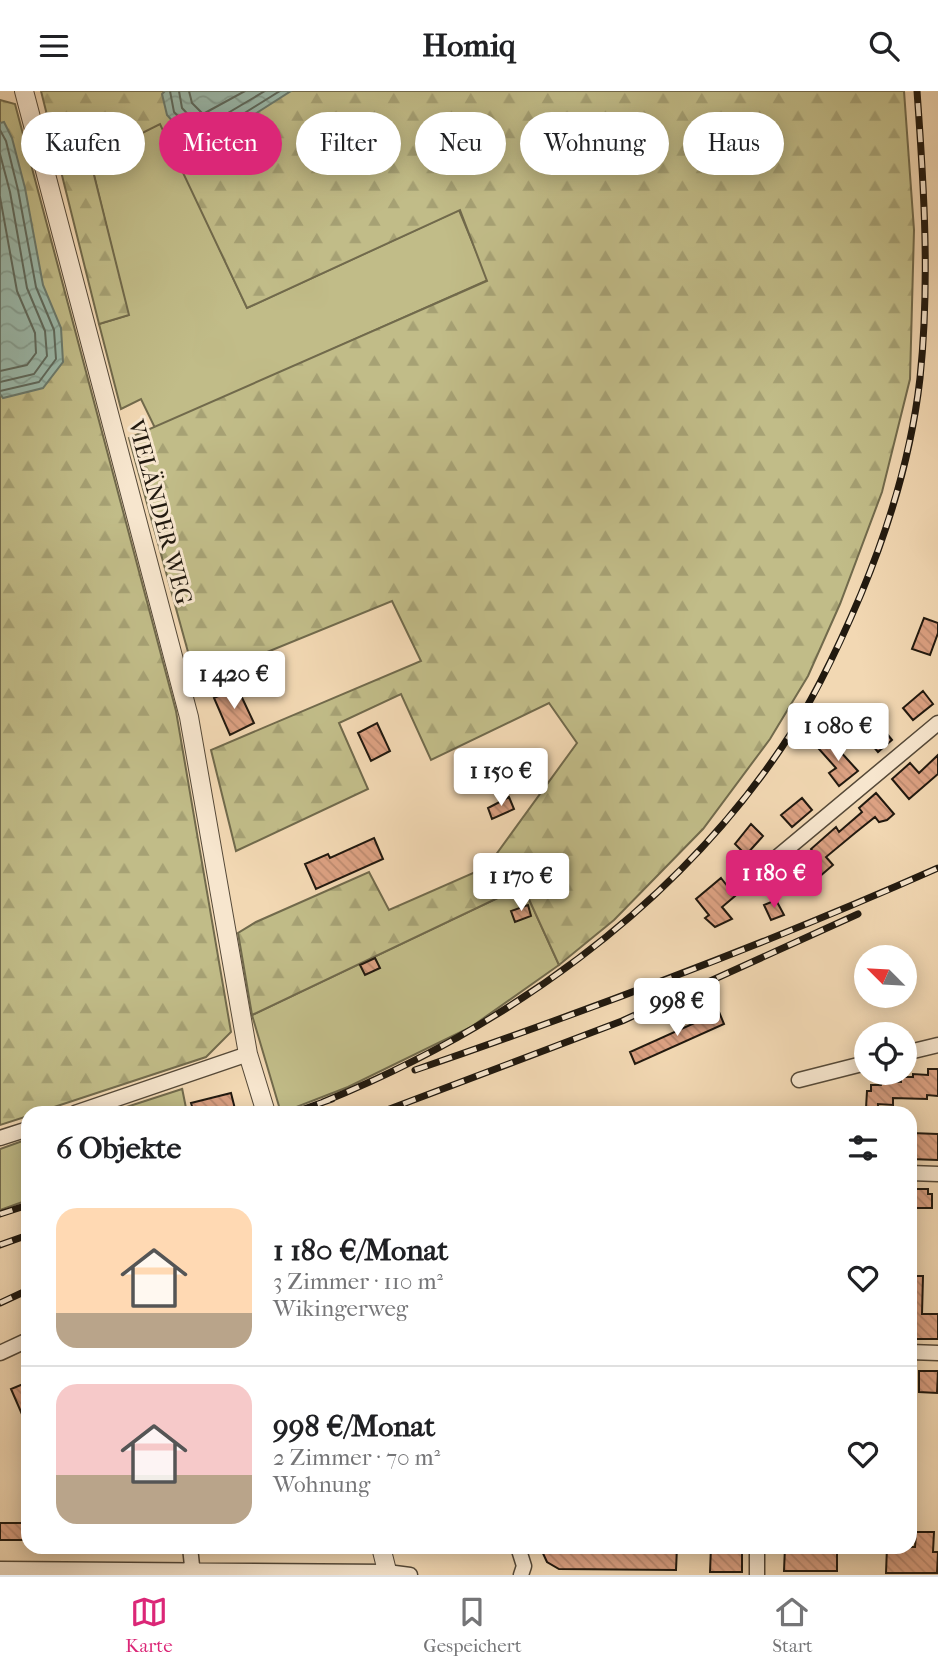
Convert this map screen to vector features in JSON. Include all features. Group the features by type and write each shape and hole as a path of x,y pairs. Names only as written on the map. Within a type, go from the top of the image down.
{"street":[{"name":"VIELÄNDER WEG","path":"24,91 189,717 248,1054 264,1106"},
{"path":"751,879 938,723"},
{"path":"917,1050 938,1045"},
{"path":"96,1106 248,1054"},
{"path":"799,1080 854,1066"},
{"path":"0,1139 21,1132"},
{"path":"917,1173 938,1174"},
{"path":"0,1353 21,1343"},
{"path":"917,1352 938,1353"},
{"path":"191,1554 193,1572"},
{"path":"383,1554 387,1573"},
{"path":"520,1554 524,1566 522,1575"},
{"path":"757,1554 757,1575"},
{"path":"0,1569 410,1575"}],"green space":[{"path":"41,91 904,91 914,230 910,379 882,492 840,604 808,676 770,739 703,829 614,920 559,965 523,886 252,1015 238,933 256,922 369,872 389,910 487,867 577,743 549,703 431,760 401,694 339,723 368,789 236,851 211,750 421,661 392,601 196,681 129,438 487,281 460,210 247,308 184,175 282,175 282,112 159,112 159,124 145,132 145,112 46,112"},
{"path":"0,100 15,104 21,127 21,175 34,175 176,711 231,1032 206,1057 57,1106 21,1106 21,1118 0,1125"},
{"path":"159,124 159,175 185,175 247,308 459,210 488,280 155,428 141,399 121,409 99,324 128,315 94,175 145,175 145,131"},
{"path":"62,175 94,175 129,315 99,324"},
{"path":"523,886 559,965 471,1027 348,1087 299,1106 279,1106 252,1015"},
{"path":"182,1089 186,1106 130,1106"},
{"path":"21,1142 21,1202 0,1210 0,1149"}],"water":[{"path":"165,91 291,91 258,112 166,112 162,94"},
{"path":"4,122 12,138 25,188 43,285 61,328 63,362 43,388 3,398 0,394 0,123"}],"building":[{"path":"924,618 938,623 938,633 930,655 912,649"},
{"path":"237,687 254,723 230,735 214,698"},
{"path":"923,691 933,704 913,720 903,708"},
{"path":"858,706 879,732 883,729 892,740 878,752 847,715"},
{"path":"377,723 390,751 371,761 358,733"},
{"path":"829,739 858,771 839,786 829,773 836,768 819,749"},
{"path":"938,755 938,774 909,799 892,779 910,763 919,773"},
{"path":"876,793 894,814 879,822 875,817 826,857 833,865 819,877 806,860 815,854 811,849 836,827 839,832 862,812 859,808"},
{"path":"509,797 514,809 492,819 488,808"},
{"path":"802,798 812,810 792,827 781,815"},
{"path":"751,824 763,836 746,855 735,844"},
{"path":"374,838 383,859 316,889 305,864 328,854 330,858"},
{"path":"721,878 735,896 722,907 732,919 715,927 705,918 709,915 696,899"},
{"path":"776,900 784,915 771,920 764,905"},
{"path":"528,905 531,916 515,922 511,911"},
{"path":"375,958 380,968 365,975 360,965"},
{"path":"719,1012 724,1024 635,1064 630,1052"},
{"path":"928,1069 938,1069 938,1096 927,1095 927,1099 893,1098 893,1105 866,1106 867,1091 871,1091 871,1085 917,1085 917,1074 928,1075"},
{"path":"231,1093 234,1106 192,1106 191,1103"},
{"path":"917,1133 938,1134 938,1160 917,1159"},
{"path":"917,1189 928,1189 928,1194 932,1194 932,1208 917,1208"},
{"path":"917,1276 923,1276 922,1314 938,1314 938,1339 917,1339"},
{"path":"919,1371 938,1371 937,1393 919,1392"},
{"path":"21,1385 21,1412 11,1389"},
{"path":"0,1523 21,1523 21,1540 0,1540"},
{"path":"917,1532 934,1532 933,1552 938,1552 937,1573 886,1573 887,1554 917,1554"},
{"path":"543,1554 677,1554 676,1570 559,1569 547,1562"},
{"path":"711,1554 742,1554 742,1572 710,1572"},
{"path":"785,1554 837,1554 837,1571 784,1571"}],"railway":[{"path":"323,1102 455,1039 518,1001 579,958 636,912 689,861 738,806 805,711 835,653 871,568 890,515 911,433 920,378 925,306 924,199 917,91"},
{"path":"415,1070 679,975 938,868"},
{"path":"397,1106 622,1021 858,914"},
{"path":"312,1106 332,1099"},
{"path":"0,1214 21,1207"},
{"path":"0,1245 21,1238"},
{"path":"0,1303 21,1293"}]}
